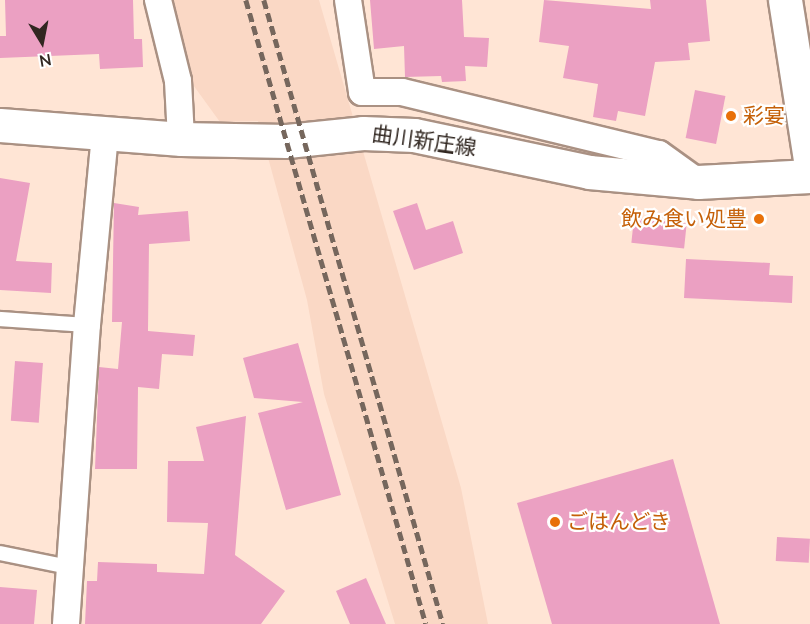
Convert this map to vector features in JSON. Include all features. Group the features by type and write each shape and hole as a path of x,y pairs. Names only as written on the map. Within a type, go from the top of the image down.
{"main road":[{"path":"785,0 810,160"},
{"name":"曲川新庄線","path":"0,125 105,135 181,139 287,141 363,133 414,135 589,172 698,182 810,176"}],"street":[{"path":"158,0 178,81 181,139"},
{"path":"348,0 362,92 402,92 659,154 698,182"},
{"path":"66,624 87,325 105,135"}],"lane":[{"path":"0,320 87,325"},
{"path":"0,553 69,567"}],"shaded area":[{"path":"167,0 319,0 461,488 488,624 395,624 324,394 307,300 258,121 220,122 183,71"}],"building":[{"path":"5,0 133,0 134,39 142,39 143,67 100,69 99,54 0,58 0,36 6,36"},
{"path":"370,0 462,0 464,37 489,38 487,67 465,66 466,81 442,82 441,76 405,77 404,46 374,49"},
{"path":"544,0 651,9 650,0 706,0 710,41 688,43 690,60 655,62 645,116 618,111 616,121 593,117 598,84 563,78 569,46 539,42"},
{"path":"695,90 725,96 716,144 686,138"},
{"path":"0,178 30,183 16,261 52,263 51,293 0,290"},
{"path":"114,203 139,207 138,215 188,211 190,241 149,244 148,331 195,335 193,356 162,354 159,389 138,387 137,469 95,469 99,367 118,369 122,322 112,322"},
{"path":"417,203 426,230 453,221 463,253 414,270 393,211"},
{"path":"634,218 687,224 684,248 631,243"},
{"path":"686,259 770,263 769,275 793,276 792,303 684,298"},
{"path":"298,343 341,495 286,510 258,413 303,402 254,398 243,358"},
{"path":"15,361 43,363 39,423 11,421"},
{"path":"246,416 235,555 285,591 261,624 85,624 87,581 97,581 98,562 157,564 157,572 204,574 208,523 167,522 168,461 204,461 196,427"},
{"path":"673,459 720,624 552,624 517,503"},
{"path":"777,537 810,539 809,563 776,561"},
{"path":"366,578 386,624 350,624 336,591"},
{"path":"0,587 37,590 34,624 0,624"}],"railway":[{"path":"246,0 426,624"},
{"path":"264,0 443,624"}],"place":[{"name":"彩宴","path":"731,116"},
{"name":"飲み食い処豊","path":"759,219"},
{"name":"ごはんどき","path":"555,522"}]}
